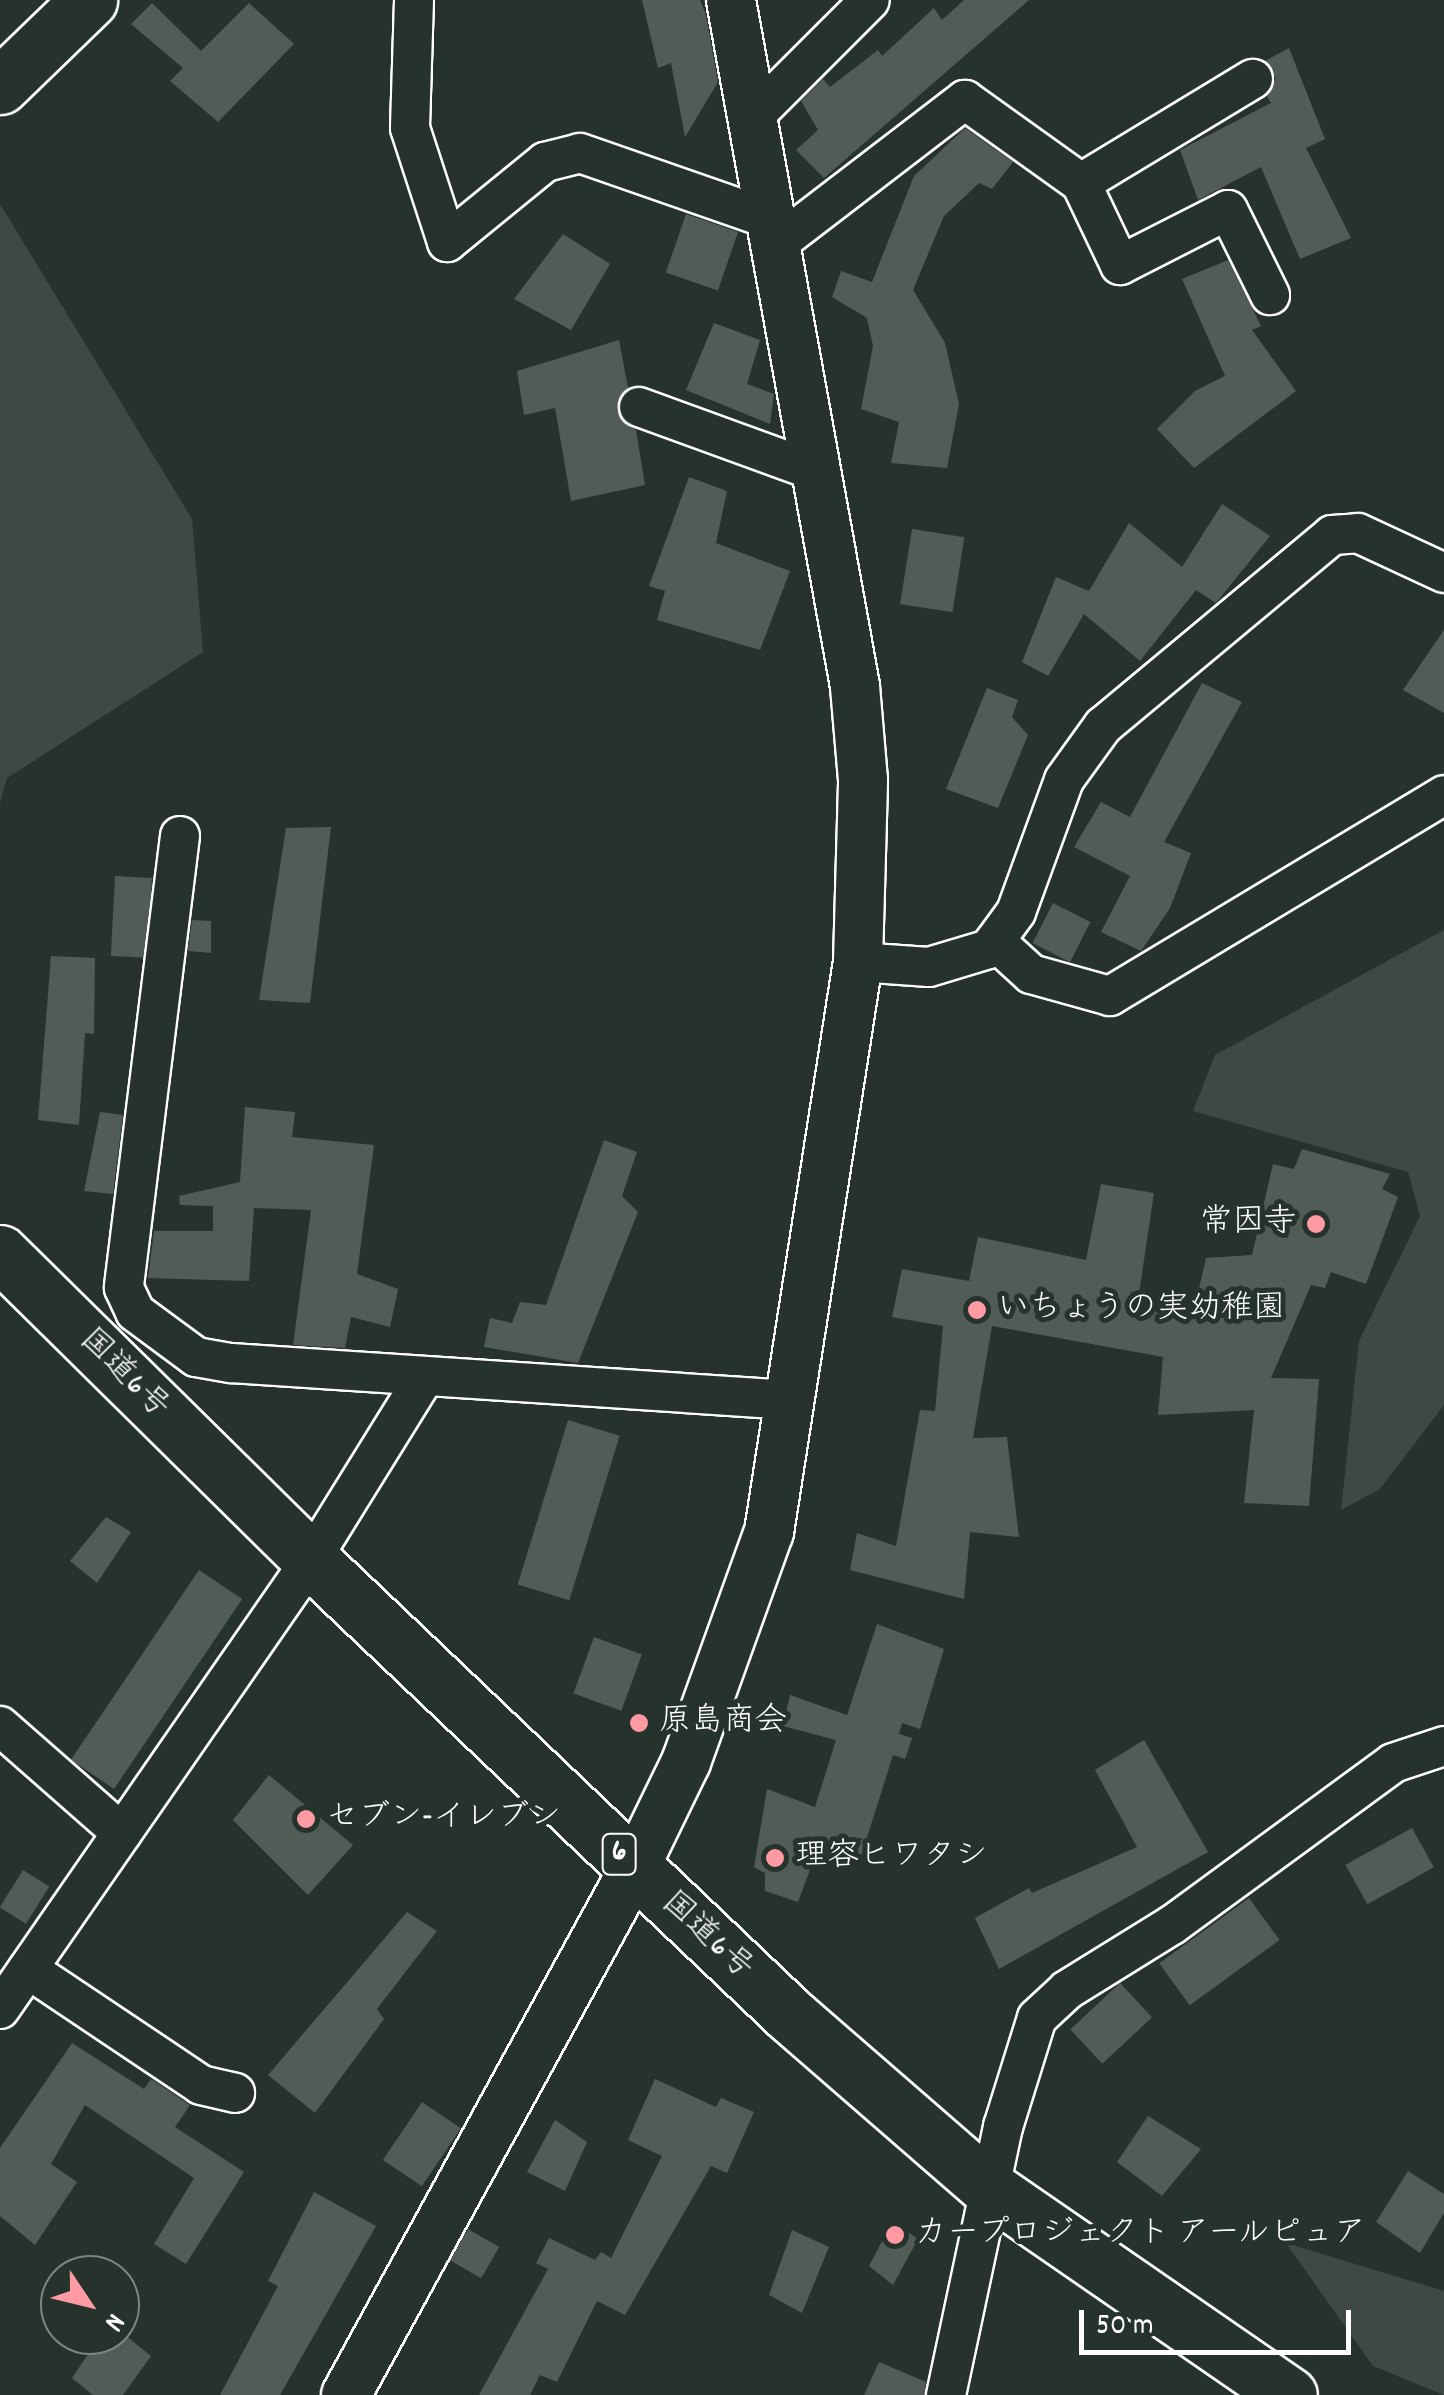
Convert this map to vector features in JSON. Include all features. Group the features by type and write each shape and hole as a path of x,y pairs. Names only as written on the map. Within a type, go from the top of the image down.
{"main road":[{"path":"0,86 89,0"},
{"name":"国道6号","path":"0,1254 311,1560 634,1869 990,2188 1289,2395"}],"street":[{"path":"414,0 410,128 447,242 545,162 580,153 774,232"},
{"path":"346,2395 634,1869 686,1762 769,1532 858,962 863,780 855,686 732,0"},
{"path":"753,118 870,0"},
{"path":"1081,183 1253,79"},
{"path":"774,232 965,100 1081,183 1120,265 1228,210 1270,295"},
{"path":"639,408 818,472"},
{"path":"858,962 929,967 964,961 996,941 1016,912 1064,780 1103,726 1332,535 1358,533 1444,573"},
{"path":"996,941 1030,974 1110,996 1444,795"},
{"path":"180,836 124,1288 135,1312 196,1356 425,1376 790,1400"},
{"path":"0,2008 311,1560 425,1376"},
{"path":"0,1726 122,1833"},
{"path":"946,2395 990,2188 1038,2018 1067,1990 1172,1926 1393,1762 1444,1746"},
{"path":"28,1968 201,2086 235,2093"}],"shaded area":[{"path":"0,204 192,519 203,652 7,778 0,803"},
{"path":"1444,930 1444,1405 1380,1489 1341,1510 1359,1341 1420,1216 1408,1172 1193,1111 1215,1055"},
{"path":"1286,2243 1444,2291 1444,2395 1373,2366"}],"building":[{"path":"642,0 700,0 706,15 718,82 685,137 671,63 658,68"},
{"path":"964,0 1029,0 824,178 796,150 818,130 801,101 823,79 830,87 878,50 882,56 934,8 942,20"},
{"path":"152,3 201,51 249,3 294,44 218,122 170,81 183,68 131,24"},
{"path":"1289,48 1325,139 1306,148 1351,238 1300,259 1261,167 1198,200 1180,150 1271,103 1267,96 1275,78 1265,61"},
{"path":"965,128 1013,162 992,189 979,183 944,216 913,290 945,343 959,404 947,468 891,463 899,422 861,409 873,346 867,318 832,297 841,271 872,282 914,176"},
{"path":"686,214 738,232 718,291 666,273"},
{"path":"563,234 610,264 571,330 514,299"},
{"path":"1228,260 1261,326 1252,330 1296,391 1194,468 1157,429 1195,391 1225,376 1182,279"},
{"path":"714,323 760,340 747,384 774,394 770,424 686,390"},
{"path":"619,340 628,388 617,410 636,430 645,485 571,501 555,408 524,415 517,371"},
{"path":"689,477 727,491 716,543 790,571 760,650 657,620 665,591 649,586"},
{"path":"1222,504 1270,536 1216,603 1196,590 1140,661 1084,614 1048,676 1022,662 1056,577 1089,591 1129,523 1182,567"},
{"path":"912,529 964,537 952,612 900,604"},
{"path":"1444,630 1444,713 1403,690"},
{"path":"1202,683 1242,702 1164,842 1191,853 1170,908 1141,951 1101,932 1130,876 1074,847 1101,802 1130,817"},
{"path":"987,688 1018,700 1012,717 1028,735 998,808 946,789"},
{"path":"331,827 310,1003 259,1000 286,828"},
{"path":"115,876 152,878 148,958 111,956"},
{"path":"1053,903 1090,922 1070,962 1033,943"},
{"path":"192,920 211,921 211,953 188,951"},
{"path":"51,956 95,958 94,1034 85,1033 79,1125 38,1120"},
{"path":"245,1107 295,1112 292,1137 374,1145 357,1274 398,1289 390,1327 351,1317 345,1348 293,1345 311,1210 254,1208 249,1281 148,1278 154,1231 213,1231 213,1206 180,1205 179,1196 240,1182"},
{"path":"100,1112 123,1115 113,1194 84,1191"},
{"path":"604,1140 637,1152 622,1196 638,1212 578,1363 484,1347 490,1318 512,1323 520,1302 546,1305"},
{"path":"1302,1149 1390,1174 1382,1189 1398,1197 1366,1284 1331,1272 1325,1288 1311,1285 1271,1378 1319,1379 1309,1506 1244,1503 1254,1410 1158,1415 1163,1357 992,1326 973,1438 1007,1437 1019,1537 970,1532 964,1599 850,1570 857,1533 896,1546 920,1410 935,1411 943,1326 892,1317 902,1269 969,1281 978,1237 1086,1260 1101,1184 1154,1193 1137,1307 1192,1319 1206,1258 1252,1255 1273,1164 1294,1169"},
{"path":"568,1420 620,1436 569,1600 518,1584"},
{"path":"106,1517 131,1532 97,1583 70,1561"},
{"path":"199,1570 242,1599 114,1789 71,1760"},
{"path":"877,1624 944,1649 920,1729 902,1723 899,1734 912,1738 905,1759 893,1755 859,1863 818,1848 798,1902 765,1891 765,1873 754,1867 767,1789 815,1807 836,1740 783,1726 790,1695 847,1715"},
{"path":"594,1637 642,1654 621,1711 573,1693"},
{"path":"1144,1740 1208,1852 999,1969 975,1918 1029,1888 1032,1893 1137,1847 1095,1770"},
{"path":"269,1775 353,1845 308,1895 233,1820"},
{"path":"1412,1828 1434,1867 1367,1904 1346,1865"},
{"path":"23,1870 49,1886 26,1924 0,1908"},
{"path":"1249,1898 1280,1940 1190,2005 1159,1963"},
{"path":"407,1912 437,1931 377,2009 384,2019 315,2113 268,2075"},
{"path":"1120,1983 1152,2017 1102,2064 1070,2029"},
{"path":"72,2043 144,2089 151,2079 190,2105 175,2127 244,2172 186,2264 154,2244 194,2178 85,2105 51,2164 77,2182 35,2245 0,2216 0,2148"},
{"path":"655,2079 716,2107 721,2098 754,2112 727,2173 711,2166 625,2315 597,2301 557,2382 540,2375 530,2395 479,2395 548,2269 536,2263 549,2238 595,2260 601,2252 611,2258 662,2156 628,2140"},
{"path":"422,2102 461,2128 422,2186 383,2160"},
{"path":"1148,2116 1201,2149 1162,2196 1117,2162"},
{"path":"555,2120 587,2142 565,2191 527,2172"},
{"path":"1408,2171 1444,2194 1444,2213 1420,2253 1376,2222"},
{"path":"314,2192 376,2226 280,2395 220,2395 278,2286 268,2281"},
{"path":"892,2222 918,2239 893,2285 869,2266"},
{"path":"468,2229 499,2247 481,2278 450,2260"},
{"path":"792,2230 829,2247 802,2313 769,2295"},
{"path":"140,2347 151,2356 123,2395 93,2395 72,2378 88,2355 140,2355"},
{"path":"879,2362 926,2382 924,2395 864,2395"}],"place":[{"name":"常因寺","path":"1316,1224"},
{"name":"いちょうの実幼稚園","path":"977,1310"},
{"name":"原島商会","path":"639,1723"},
{"name":"セブン-イレブン","path":"306,1819"},
{"name":"理容ヒワタシ","path":"775,1858"},
{"name":"カープロジェクト アールピュア","path":"895,2235"}]}
